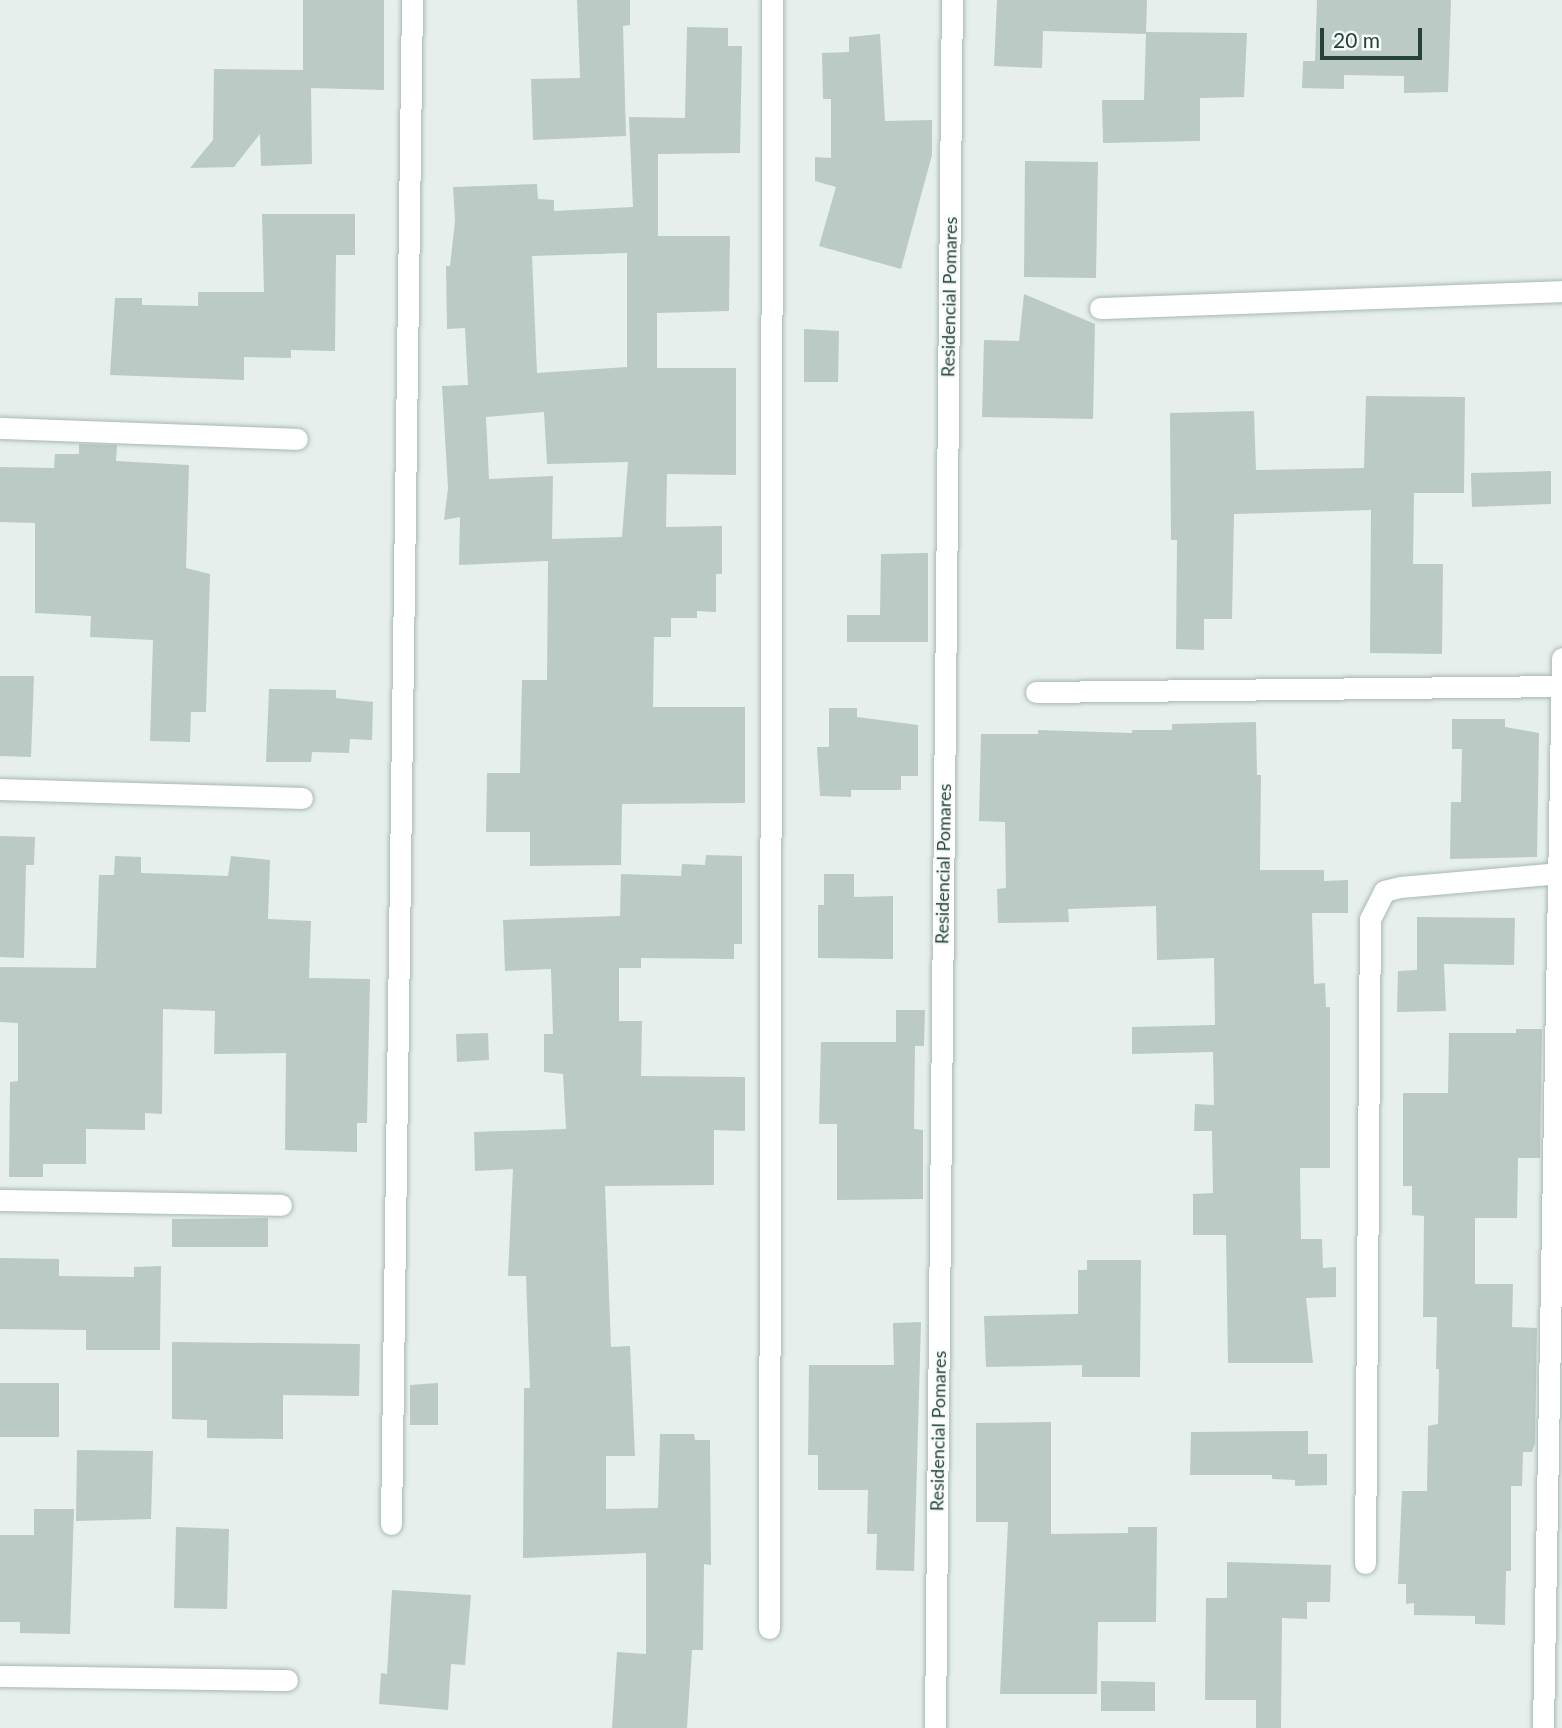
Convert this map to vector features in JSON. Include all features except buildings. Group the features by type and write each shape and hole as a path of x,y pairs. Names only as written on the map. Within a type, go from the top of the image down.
{"street":[{"path":"391,1524 412,0"},
{"path":"769,1628 772,0"},
{"name":"Residencial Pomares","path":"935,1728 952,0"},
{"path":"1100,308 1562,290"},
{"path":"0,428 296,439"},
{"path":"1543,1728 1562,658"},
{"path":"1036,692 1562,686"},
{"path":"0,789 302,798"},
{"path":"1365,1563 1370,919 1384,891 1400,887 1560,873"},
{"path":"0,1200 281,1205"},
{"path":"0,1676 287,1680"}]}
